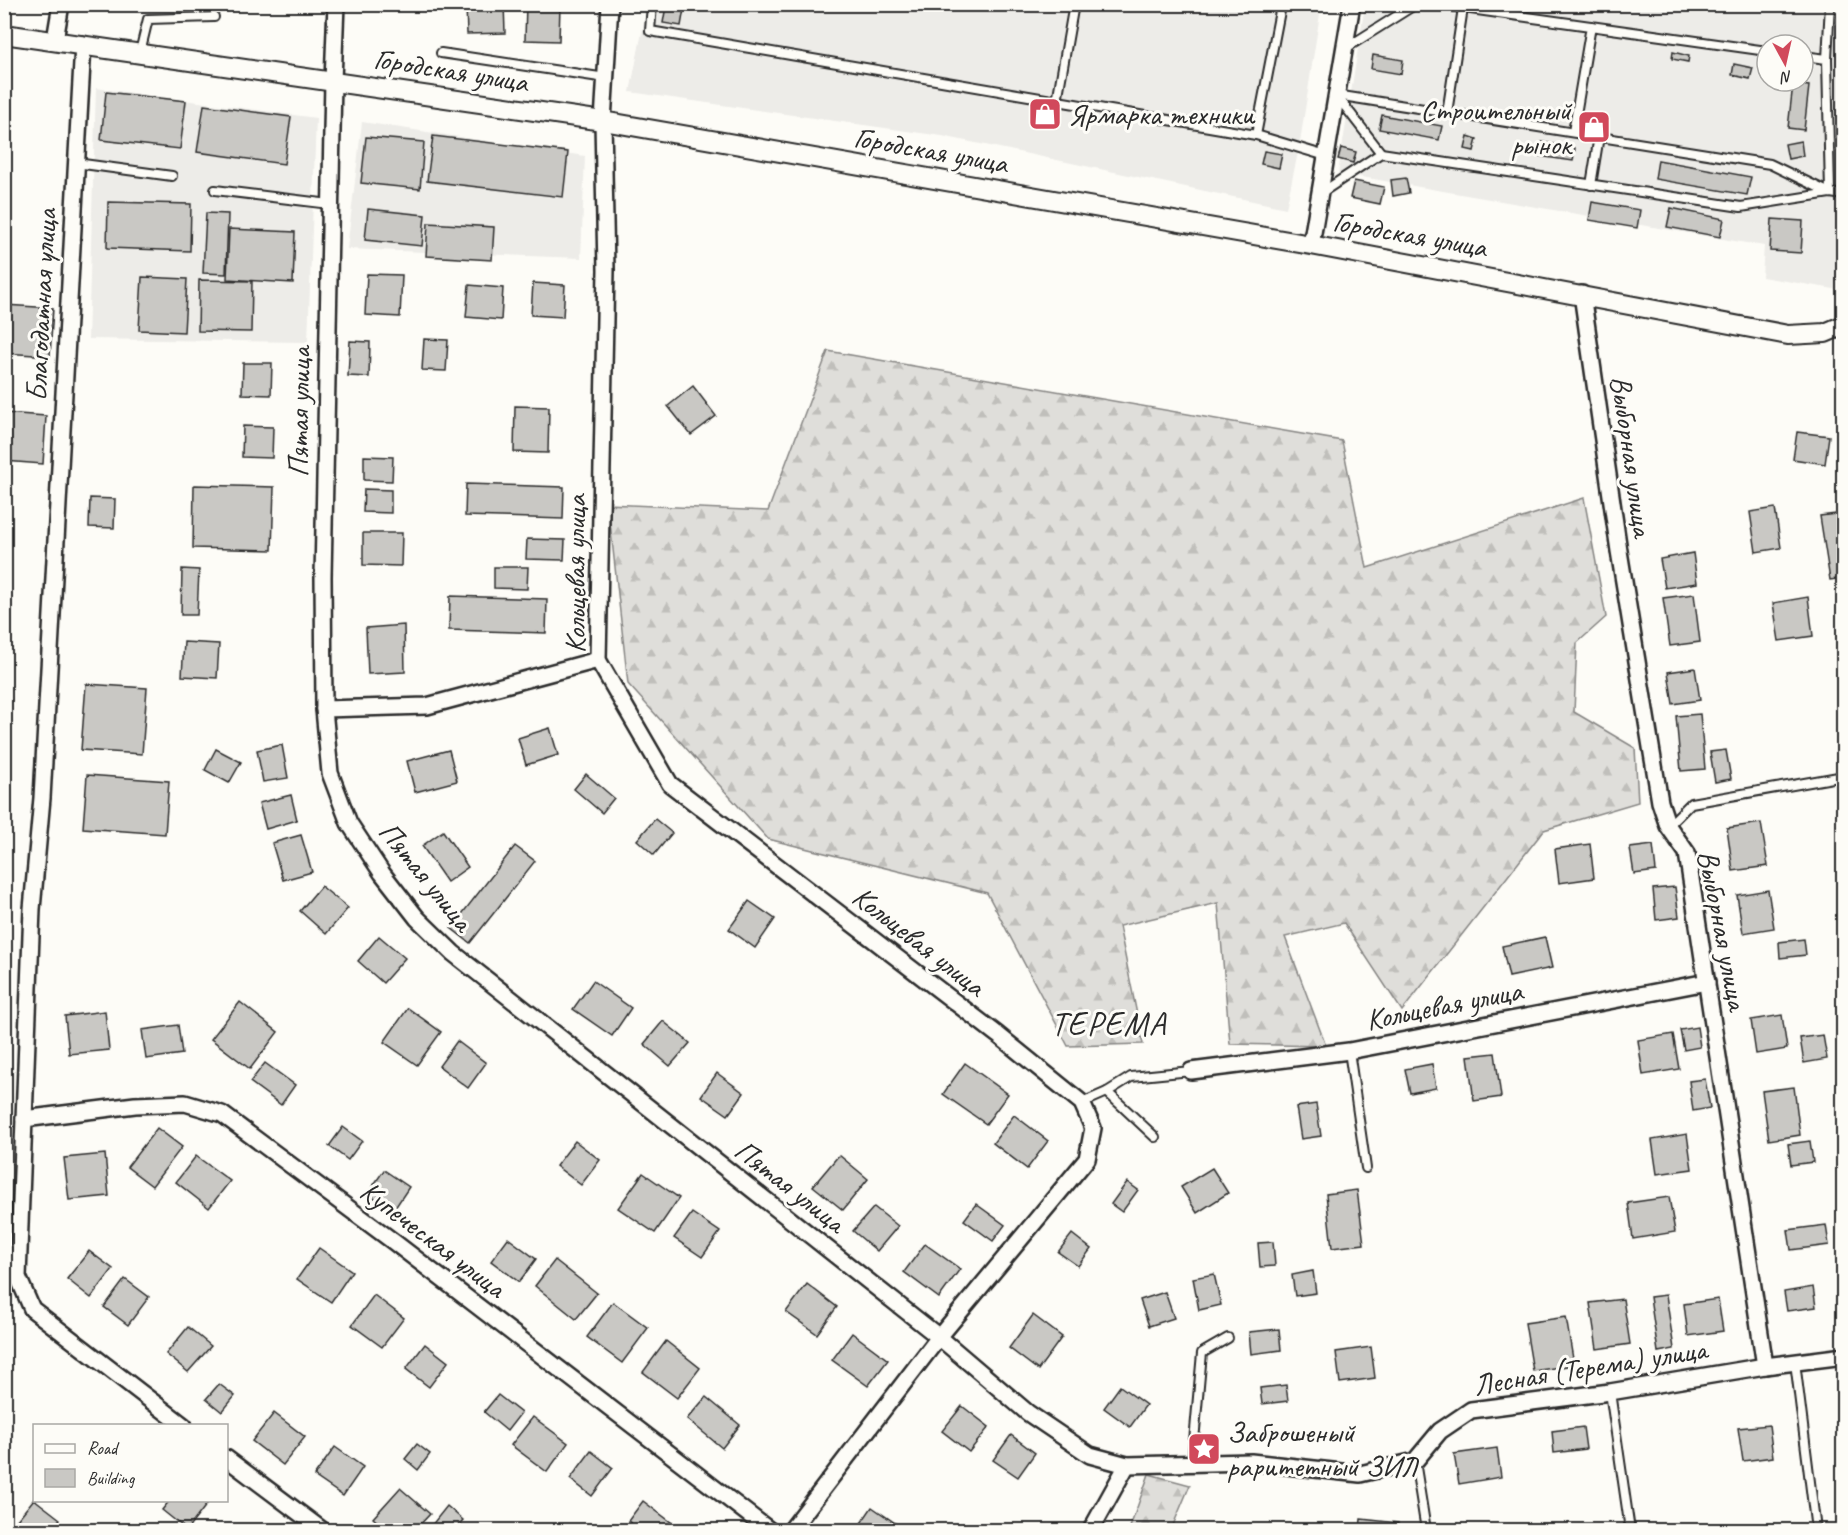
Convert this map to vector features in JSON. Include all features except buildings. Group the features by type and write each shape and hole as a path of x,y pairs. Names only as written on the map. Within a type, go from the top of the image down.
{"street":[{"path":"55,40 62,4"},
{"name":"Пятая улица","path":"336,4 323,565 324,709 330,773 349,823 382,873 417,918 453,954 939,1337"},
{"name":"Кольцевая улица","path":"610,4 603,121 606,270 598,660 670,784 998,1035 1082,1103"},
{"path":"1311,245 1352,4"},
{"name":"Городская улица","path":"4,34 603,121 1311,245 1582,294 1788,335 1825,333 1844,325"},
{"name":"Благодатная улица","path":"83,44 42,798 32,909 24,1119 11,1275 32,1309 183,1424"},
{"name":"Выборная улица","path":"1582,294 1620,562 1660,802 1668,826 1687,853 1765,1366"},
{"path":"324,709 427,706 598,660"},
{"name":"Кольцевая улица","path":"1191,1071 1349,1051 1707,982"},
{"name":"Купеческая улица","path":"24,1119 135,1105 185,1103 222,1114 394,1242 769,1530"},
{"path":"790,1530 939,1337 1087,1159 1093,1128 1082,1103"},
{"path":"939,1337 1028,1413 1090,1455 1127,1465 1251,1462 1360,1474 1415,1461"},
{"name":"Лесная (Терема) улица","path":"1415,1461 1440,1431 1471,1410 1610,1392 1765,1366 1844,1356"},
{"path":"228,1460 322,1530"},
{"path":"1091,1530 1127,1465"}],"lane":[{"path":"652,4 650,31 1256,135 1326,156"},
{"path":"1057,101 1074,4"},
{"path":"1344,49 1416,4"},
{"path":"1435,4 1755,49"},
{"path":"1830,4 1827,59 1830,192"},
{"path":"1448,112 1463,8"},
{"path":"1256,135 1280,10"},
{"path":"140,52 148,19 214,17"},
{"path":"1573,132 1591,26"},
{"path":"441,53 606,78"},
{"path":"1815,58 1827,59"},
{"path":"1336,95 1770,164 1830,192 1844,195"},
{"path":"1336,95 1381,153"},
{"path":"1591,185 1599,136"},
{"path":"1320,194 1381,153 1741,207 1830,192"},
{"path":"76,163 172,176"},
{"path":"215,190 330,204"},
{"path":"1668,826 1691,803 1844,776"},
{"path":"1349,1051 1366,1168"},
{"path":"1082,1103 1107,1092 1131,1077 1191,1071"},
{"path":"1107,1092 1155,1137"},
{"path":"1192,1463 1202,1353 1228,1338"},
{"path":"1795,1362 1816,1530"},
{"path":"1610,1392 1630,1530"},
{"path":"1415,1461 1426,1530"}],"shaded area":[{"name":"Ярмарка техники","path":"1304,4 1320,14 1299,148 1286,208 942,136 630,92 647,7 640,5"},
{"name":"Строительный рынок","path":"1365,5 1843,5 1844,228 1840,290 1762,277 1764,246 1338,173"},
{"path":"96,88 316,118 308,342 88,339"},
{"path":"362,122 585,156 581,258 347,249"}],"green space":[{"path":"828,351 1342,441 1367,568 1584,498 1606,617 1577,643 1574,712 1635,748 1638,802 1544,830 1402,1011 1344,923 1285,937 1326,1046 1230,1044 1218,903 1119,926 1143,1044 1068,1046 987,893 768,839 628,684 608,504 768,511"},
{"path":"1149,1474 1190,1485 1171,1530 1129,1530"}],"place":[{"name":"Ярмарка техники","path":"1045,114"},
{"name":"Строительный рынок","path":"1594,127"},
{"name":"Заброшеный раритетный ЗИЛ","path":"1204,1449"}],"district":[{"name":"ТЕРЕМА","path":"1109,1023"}]}
